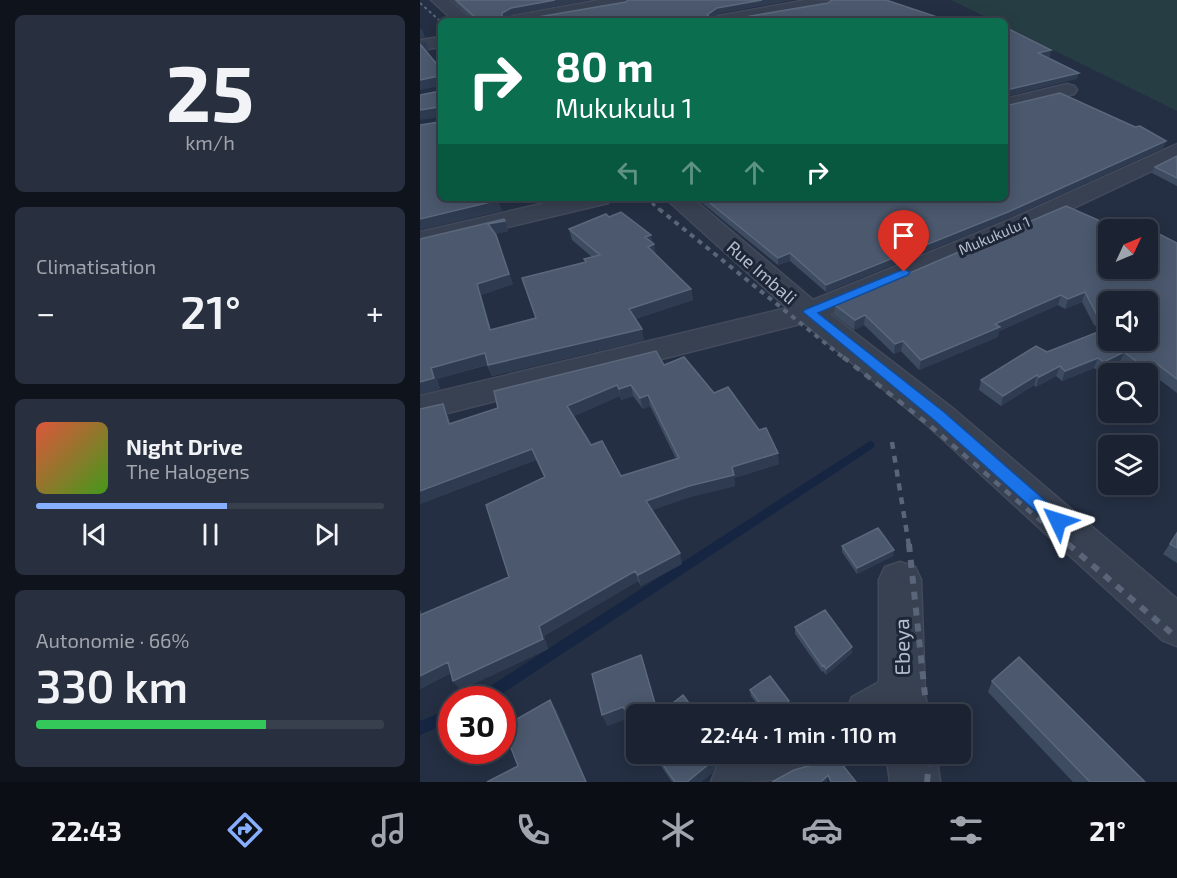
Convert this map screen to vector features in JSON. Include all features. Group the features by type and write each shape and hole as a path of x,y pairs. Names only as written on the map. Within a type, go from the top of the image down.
{"street":[{"path":"529,18 626,0"},
{"path":"423,5 443,1 461,18"},
{"path":"734,18 827,1"},
{"path":"420,45 438,42"},
{"path":"1008,104 1067,90"},
{"name":"Mukukulu 1","path":"420,408 809,312 1016,226 1177,151"},
{"path":"420,240 586,201"},
{"name":"Rue Imbali","path":"680,201 809,312 939,416 1177,626"},
{"name":"Ebeya","path":"892,704 900,580"},
{"path":"736,782 756,764"},
{"path":"913,764 915,782"}],"green space":[{"path":"951,0 1177,0 1177,111 1008,27 1008,18 988,18"}],"building":[{"path":"456,0 555,0 511,8 502,13 502,17 538,17 628,0 762,0 717,8 707,15 710,17 745,17 828,3 832,0 886,0 940,18 484,18 476,18"},
{"path":"1008,28 1051,50 1038,53 1079,73 1008,90"},
{"path":"420,44 438,65 438,76 420,80"},
{"path":"438,91 438,107 420,110 420,95"},
{"path":"1060,93 1135,127 1140,126 1166,141 1008,212 826,285 790,253 778,258 708,201 1008,201 1008,105"},
{"path":"438,122 438,201 495,201 420,219 420,125"},
{"path":"1177,156 1177,178 1155,167"},
{"path":"1066,206 1098,220 1098,279 1158,279 1158,233 1177,243 1177,379 1158,363 1139,363 1124,352 1104,362 1098,358 1065,371 1060,366 1039,377 1037,375 1003,396 981,380 1036,346 1047,352 1098,332 1098,351 1158,351 1158,291 1098,291 1098,316 1085,292 1068,299 1061,295 995,324 1000,327 921,360 903,341 895,344 865,315 855,320 835,305"},
{"path":"621,212 651,235 645,237 654,244 648,247 691,289 629,309 642,329 488,365 485,353 431,368 434,378 420,382 420,239 504,219 505,221 488,224 496,235 509,274 477,284 490,330 536,318 522,278 586,262 584,259 600,255 569,229 606,214 609,217"},
{"path":"656,351 664,365 684,357 714,393 728,387 759,430 766,428 778,453 732,467 734,475 689,486 646,501 680,553 638,575 635,571 539,626 543,639 453,681 448,662 420,676 420,615 509,577 486,505 545,477 532,449 420,491 420,409 443,404 449,424 498,408 494,391","holes":["617,385 619,389 631,385 640,398 648,395 679,458 621,476 602,441 591,445 567,406"]},
{"path":"878,528 894,550 857,568 842,546"},
{"path":"1177,533 1177,548 1170,544"},
{"path":"825,610 852,647 826,669 795,627"},
{"path":"641,655 655,704 626,704 626,711 623,707 602,715 592,674"},
{"path":"1019,657 1145,782 1090,782 992,681"},
{"path":"770,676 789,701 786,704 760,704 750,690"},
{"path":"683,695 690,704 672,704"},
{"path":"550,700 586,782 487,782 518,766 516,720"},
{"path":"663,764 709,764 687,782 675,782"},
{"path":"815,764 842,764 856,782 831,782 828,775 821,782 772,782 794,770"}],"waterway":[{"path":"503,686 870,445"},
{"path":"420,728 438,720"}],"railway":[{"path":"420,3 438,19"},
{"path":"649,201 661,211"},
{"path":"659,209 845,359"},
{"path":"843,357 928,424 1070,546"},
{"path":"892,442 909,546"},
{"path":"909,544 926,704"},
{"path":"1068,544 1177,638"},
{"path":"927,782 929,764"}],"route":[{"path":"904,272 809,312 939,416 1058,521"}]}
